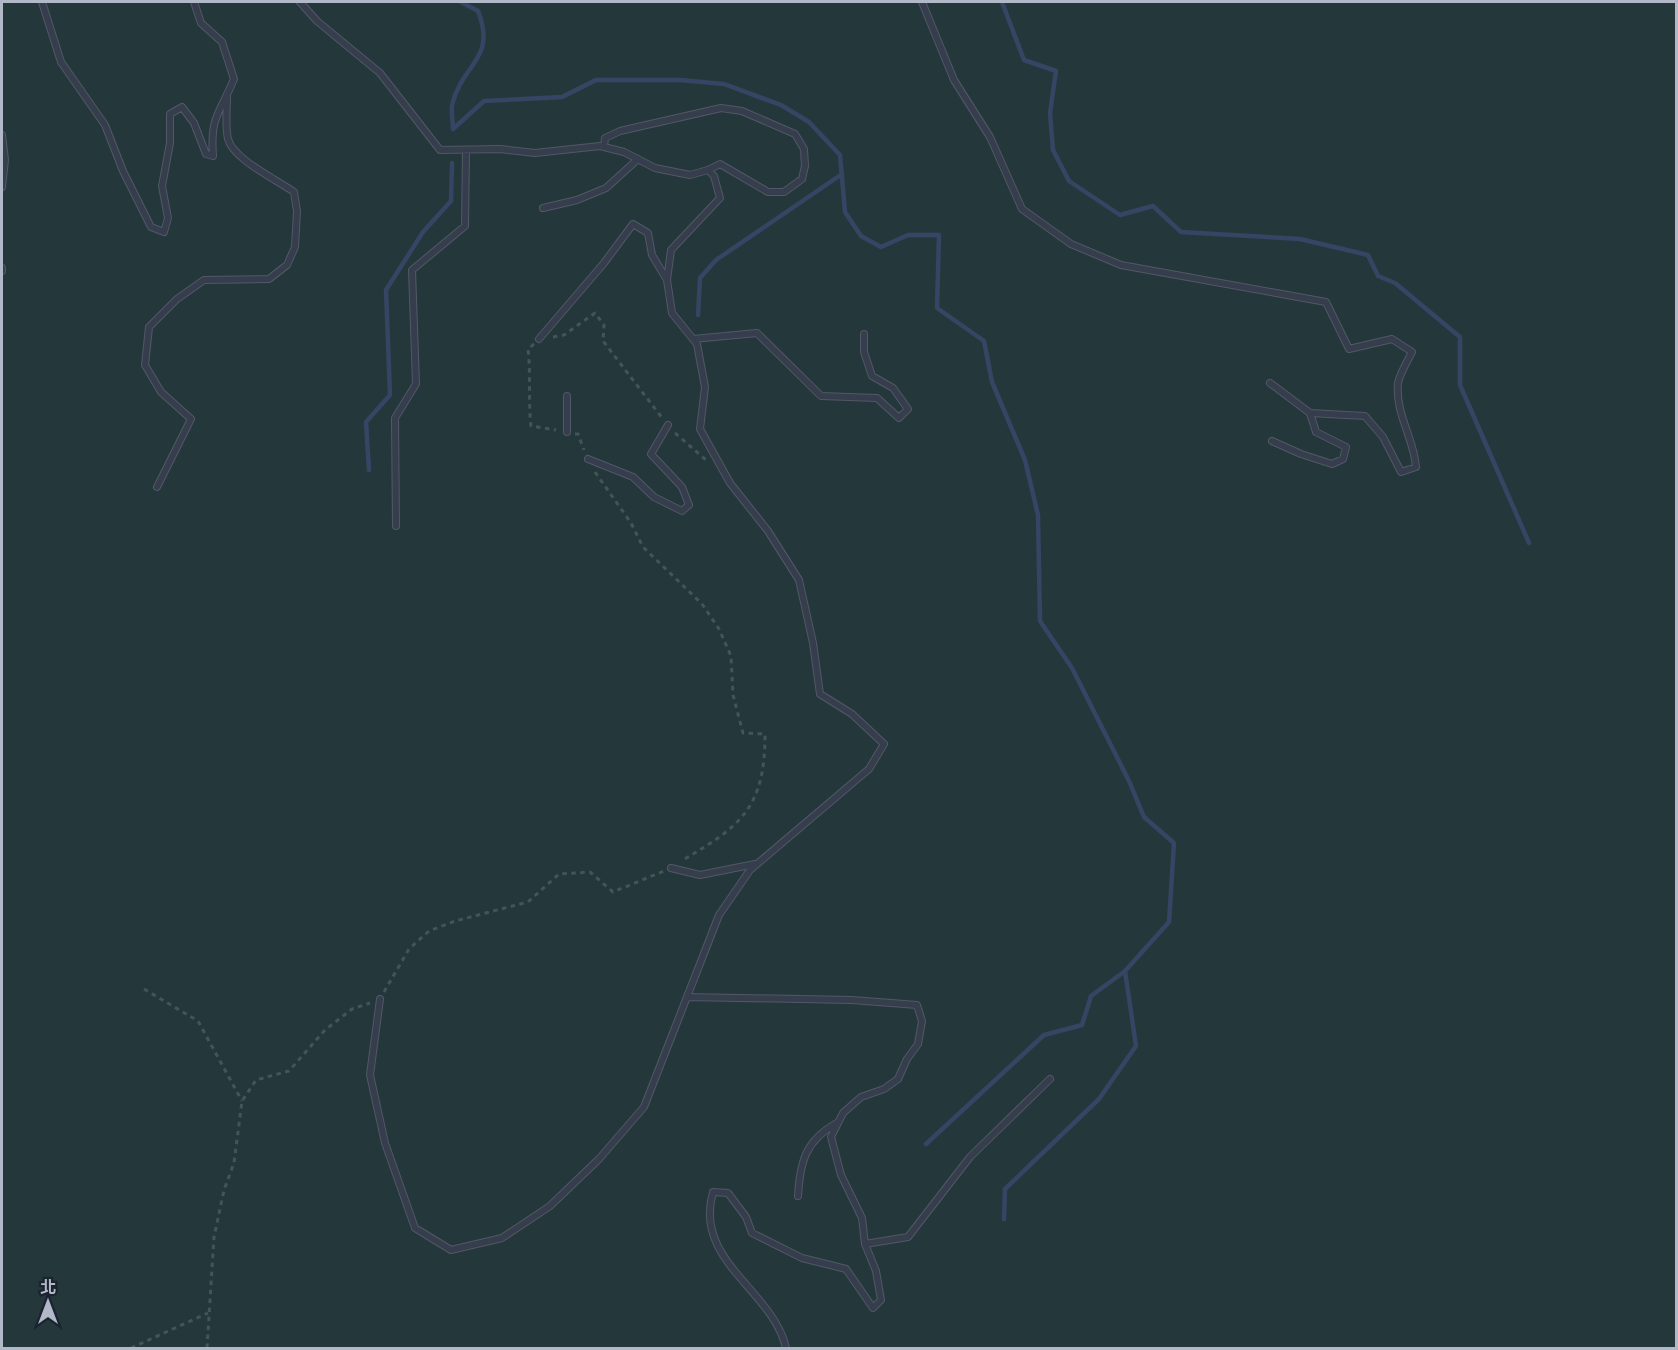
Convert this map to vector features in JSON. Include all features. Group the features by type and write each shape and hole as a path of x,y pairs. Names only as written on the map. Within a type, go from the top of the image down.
{"lane":[{"path":"42,2 62,62 105,125 123,171 151,227 164,232 168,218 162,186 170,142 170,114 182,107 194,123 206,154 213,156 214,116 227,96 234,79 222,42 201,24 194,2"},
{"path":"300,2 317,21 380,73 440,150 500,149 535,153 604,147 624,152 655,168 690,175 720,164 768,192 784,192 802,179 805,166 804,149 795,135 769,121 742,111 721,108 620,131 604,138 604,147"},
{"path":"922,2 954,80 990,137 1022,209 1071,244 1120,265 1326,302 1349,349 1392,339 1412,352 1398,382 1401,418 1415,450 1416,467 1401,472 1383,437 1365,416 1310,413 1270,383"},
{"path":"157,487 191,418 161,392 145,365 149,327 177,299 204,280 269,279 287,265 295,247 297,211 294,192 269,174 245,162 228,142 227,96"},
{"path":"2,135 6,160 2,187"},
{"path":"396,526 395,418 416,384 412,270 465,226 466,150"},
{"path":"543,208 578,200 606,188 638,159"},
{"path":"380,999 370,1075 385,1143 415,1228 451,1250 502,1238 550,1206 599,1159 644,1107 719,915 758,863 869,769 884,744 852,714 820,694 813,643 799,580 768,531 730,483 700,429 705,387 698,344 672,313 667,280 671,250 720,198 714,176 708,170"},
{"path":"539,339 604,263 633,224 648,233 652,255 667,280"},
{"path":"693,339 757,333 787,366 820,396 876,398 899,418 908,409 893,388 872,376 864,352 864,334"},
{"path":"567,396 567,432"},
{"path":"1272,441 1300,454 1332,464 1343,459 1346,447 1316,432 1310,413"},
{"path":"588,459 633,477 654,497 682,512 689,505 682,487 651,454 668,425"},
{"path":"670,868 700,875 720,873 758,863"},
{"path":"688,997 852,1000 917,1005 922,1021 918,1044 907,1059 898,1079 884,1089 861,1097 843,1113 831,1137 834,1158 862,1218 865,1244 876,1271 881,1300 873,1308 846,1269 802,1257 752,1233 746,1217 728,1193 713,1192 709,1221 723,1257 774,1320 786,1348"},
{"path":"865,1244 908,1237 970,1157 1050,1079"},
{"path":"798,1196 805,1154 819,1133 838,1123"}],"path":[{"path":"207,1348 214,1237 224,1190 234,1163 242,1101 256,1080 289,1071 325,1030 352,1009 380,999 409,949 429,931 454,921 528,902 559,874 590,872 613,892 670,868 726,834 745,814 758,794 764,772 765,734 743,733 733,694 730,656 719,629 702,604 643,547 631,523 588,459 578,434 531,426 528,400 530,372 528,349 539,339 564,335 595,313 604,325 603,341 668,425 702,459 719,462"},
{"path":"144,989 198,1021 242,1101"},
{"path":"131,1348 208,1312"}],"green space":[{"path":"2,2 1676,2 1676,1348 2,1348"}],"waterway":[{"path":"461,2 478,11 483,27 483,40 481,51 463,79 452,105 453,129 484,101 562,97 596,80 680,80 724,84 781,105 809,122 840,155 845,212 861,236 881,247 908,235 939,235 937,308 984,341 992,382 1025,460 1038,515 1040,621 1072,668 1129,781 1144,817 1174,843 1169,922 1125,971 1136,1046 1099,1099 1005,1189 1004,1219"},
{"path":"1002,2 1024,60 1056,71 1050,113 1053,150 1069,181 1120,215 1153,206 1181,232 1300,239 1368,255 1378,276 1395,283 1460,337 1460,385 1529,543"},
{"path":"369,470 366,422 390,395 386,290 423,232 451,201 452,163"},
{"path":"698,315 700,278 716,260 842,174"},
{"path":"926,1144 1044,1035 1082,1025 1091,996 1125,971"}]}
